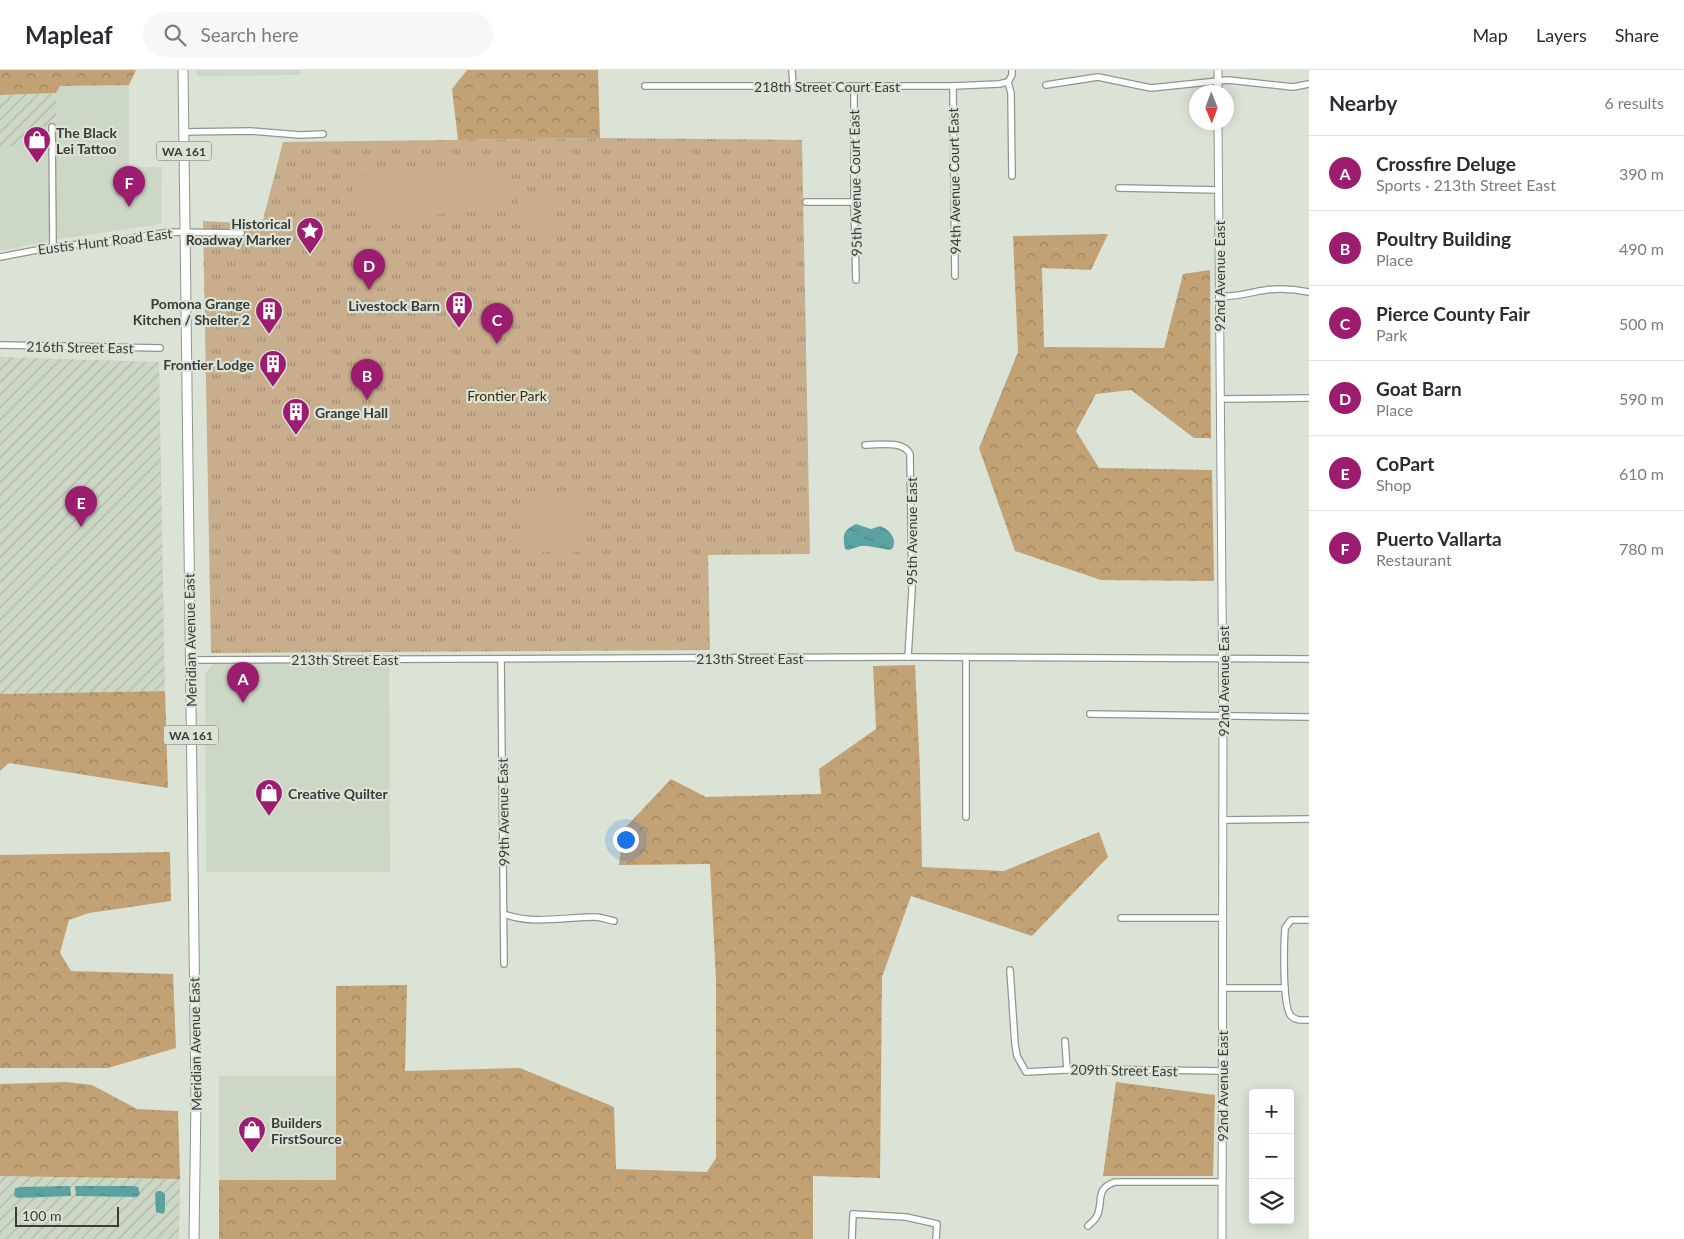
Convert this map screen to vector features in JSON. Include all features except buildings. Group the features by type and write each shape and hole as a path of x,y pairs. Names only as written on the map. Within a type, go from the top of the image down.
{"main road":[{"name":"Meridian Avenue East","path":"183,70 196,1101 194,1239"}],"street":[{"path":"792,70 792,86"},
{"path":"1012,70 1012,75 1008,82 1011,93 1012,176"},
{"path":"1218,70 1218,82"},
{"path":"1046,85 1098,77 1150,88 1228,80 1292,87 1309,84"},
{"name":"218th Street Court East","path":"645,86 953,86 1008,82"},
{"name":"95th Avenue Court East","path":"854,86 856,280"},
{"name":"94th Avenue Court East","path":"953,86 955,276"},
{"path":"52,127 53,246"},
{"name":"92nd Avenue East","path":"1218,130 1223,717 1222,1239"},
{"path":"183,132 251,131 300,135 323,134"},
{"path":"1119,188 1219,190"},
{"path":"806,202 854,202"},
{"name":"Eustis Hunt Road East","path":"0,258 53,246 120,240 165,232 241,233"},
{"path":"1219,296 1227,297 1282,289 1309,292"},
{"name":"216th Street East","path":"0,345 160,348"},
{"path":"1220,399 1309,398"},
{"name":"95th Avenue East","path":"865,445 900,445 909,450 910,454 912,590 908,658"},
{"path":"966,658 966,817"},
{"name":"99th Avenue East","path":"501,659 504,964"},
{"name":"213th Street East","path":"190,660 1309,659"},
{"path":"1090,714 1309,717"},
{"path":"1222,820 1309,819"},
{"path":"504,914 513,918 527,919 598,917 614,921"},
{"path":"1121,918 1222,918"},
{"path":"1309,920 1289,922 1285,934 1287,1011 1292,1018 1309,1020"},
{"name":"209th Street East","path":"1010,970 1015,1044 1017,1056 1026,1072 1067,1070 1223,1072"},
{"path":"1222,988 1285,988"},
{"path":"1065,1041 1067,1070"},
{"path":"1088,1226 1097,1215 1103,1188 1115,1182 1222,1182"},
{"path":"852,1239 853,1214 906,1217 937,1224 936,1239"}],"shaded area":[{"path":"197,70 301,70 300,75 197,76"},
{"path":"129,85 129,167 162,167 161,224 60,239 0,251 0,147 48,146 48,124 56,117 56,93 59,86"},
{"path":"56,93 56,117 48,125 48,146 0,147 0,95"},
{"path":"0,357 159,362 165,691 0,694"},
{"path":"215,662 389,663 390,872 206,872 205,673"},
{"path":"219,1076 336,1076 336,1181 219,1180"},
{"path":"0,1176 180,1179 179,1239 0,1239"}],"green space":[{"path":"0,70 136,70 129,85 60,86 56,93 0,95"},
{"path":"467,70 598,70 600,138 458,140 452,89"},
{"name":"Frontier Park","path":"600,138 802,140 810,554 708,555 710,650 211,653 203,221 262,224 283,142"},
{"path":"486,166 502,171 510,181 510,193 507,199 504,204 494,211 371,218 357,209 353,203 353,189 356,183 361,177 369,173"},
{"path":"522,194 549,194 553,197 553,226 551,229 522,229 518,212"},
{"path":"1108,234 1091,270 1042,268 1044,347 1164,348 1183,274 1210,270 1211,438 1194,438 1131,390 1096,394 1076,431 1099,468 1212,470 1214,581 1101,580 1015,551 979,448 1018,352 1013,236"},
{"path":"522,493 587,493 587,552 522,552"},
{"path":"915,665 922,867 1004,871 1099,832 1108,857 1032,936 911,896 882,977 880,1178 813,1176 813,1239 219,1239 219,1180 336,1180 336,986 407,985 405,1071 520,1068 614,1107 616,1169 707,1172 716,1158 716,980 710,864 619,865 623,830 671,779 706,797 821,794 819,769 876,729 873,666"},
{"path":"165,691 168,788 9,763 0,771 0,694"},
{"path":"170,852 171,901 89,913 69,920 60,953 71,971 173,974 176,1048 108,1068 0,1068 0,855"},
{"path":"67,1082 92,1085 137,1109 178,1111 180,1179 0,1176 0,1084"},
{"path":"1116,1082 1215,1095 1213,1176 1103,1176"}],"water":[{"path":"856,524 871,529 880,526 886,529 893,537 893,548 890,550 861,546 848,550 845,549 844,534"},
{"path":"70,1186 71,1196 18,1198 14,1196 15,1188"},
{"path":"75,1186 132,1186 138,1187 140,1194 137,1197 76,1196"},
{"path":"157,1191 165,1194 165,1211 163,1214 156,1212 155,1194"}],"place":[{"name":"The Black Lei Tattoo","path":"37,164"},
{"name":"Puerto Vallarta","path":"129,207"},
{"name":"Historical Roadway Marker","path":"310,255"},
{"name":"Goat Barn","path":"369,290"},
{"name":"Livestock Barn","path":"459,329"},
{"name":"Pomona Grange Kitchen / Shelter 2","path":"269,335"},
{"name":"Pierce County Fair","path":"497,344"},
{"name":"Frontier Lodge","path":"273,388"},
{"name":"Poultry Building","path":"367,400"},
{"name":"Grange Hall","path":"296,436"},
{"name":"CoPart","path":"81,527"},
{"name":"Crossfire Deluge","path":"243,703"},
{"name":"Creative Quilter","path":"269,817"},
{"name":"Builders FirstSource","path":"252,1154"}]}
